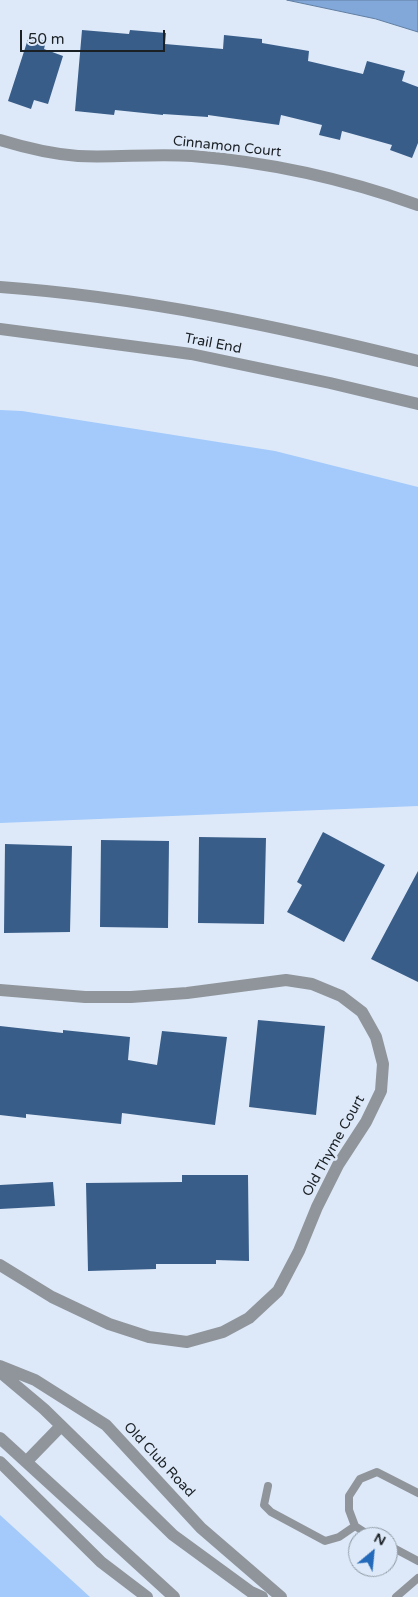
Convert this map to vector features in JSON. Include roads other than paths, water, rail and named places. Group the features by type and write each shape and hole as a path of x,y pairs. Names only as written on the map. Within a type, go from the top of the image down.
{"street":[{"name":"Cinnamon Court","path":"0,140 36,151 78,156 191,156 267,165 331,178 418,205"},
{"name":"Trail End","path":"0,287 111,299 195,313 337,341 418,362"},
{"name":"Trail End","path":"0,329 191,354 330,382 418,404"},
{"name":"Old Thyme Court","path":"0,990 85,997 131,997 187,993 286,980 312,984 341,996 362,1012 376,1037 383,1064 381,1091 366,1122 338,1164 317,1206 299,1251 278,1291 250,1318 223,1332 187,1342 149,1337 108,1324 52,1297 0,1265"},
{"name":"Old Club Road","path":"0,1366 35,1380 106,1425 201,1528 281,1597"},
{"path":"0,1372 61,1426 173,1535 250,1592 262,1597"},
{"path":"26,1462 61,1426"},
{"path":"0,1438 174,1597"},
{"path":"0,1462 101,1562 147,1597"}],"lane":[{"path":"268,1486 264,1505 271,1512 325,1541 339,1537 355,1526 349,1510 349,1496 360,1479 377,1472 418,1492"},
{"path":"398,1551 418,1561"},
{"path":"396,1597 418,1578"}]}
